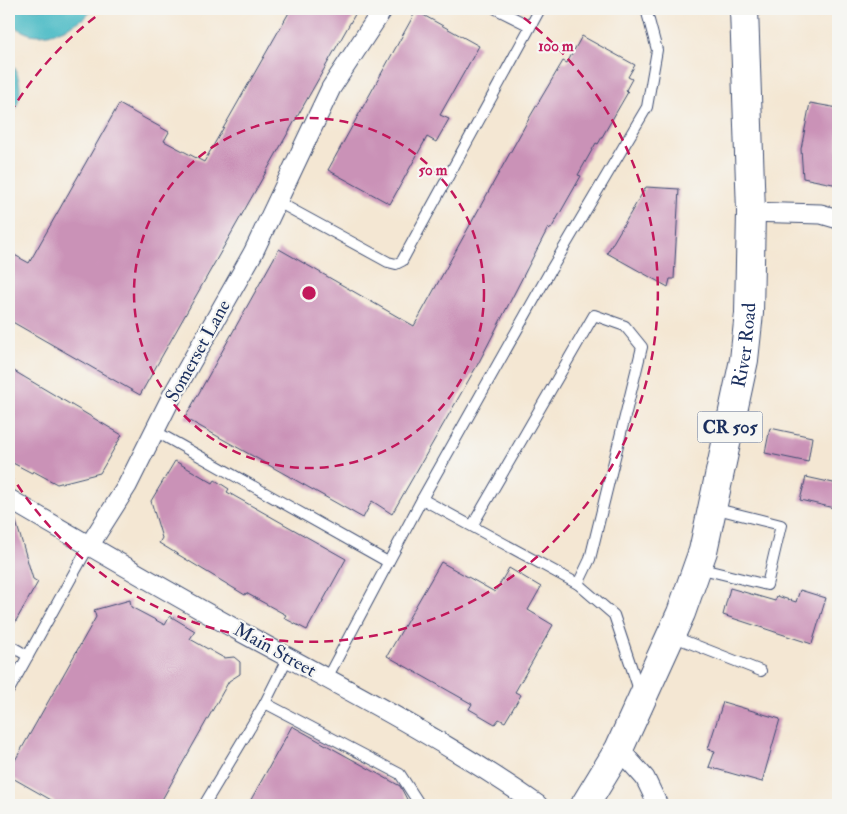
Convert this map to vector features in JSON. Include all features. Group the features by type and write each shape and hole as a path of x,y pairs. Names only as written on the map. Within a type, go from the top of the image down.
{"main road":[{"name":"River Road","path":"585,805 619,749 671,635 697,568 703,551 744,360 749,313 751,212 744,9"}],"street":[{"name":"Somerset Lane","path":"89,546 127,486 155,431 253,253 331,88 382,9"},
{"path":"751,212 821,214 838,219"},
{"name":"Main Street","path":"9,499 89,546 394,715 517,790 538,805"},
{"path":"619,749 645,778 658,805"}],"lane":[{"path":"496,9 530,26"},
{"path":"278,202 388,262 396,264 402,261 540,9"},
{"path":"327,678 422,499 544,282 647,107 657,50 646,9"},
{"path":"472,526 594,315 625,326 642,347 590,559 578,584"},
{"path":"155,431 388,562"},
{"path":"422,499 578,584 614,615 642,698"},
{"path":"697,568 767,585 781,525 712,508"},
{"name":"Somerset Lane","path":"9,690 89,546"},
{"path":"671,635 761,671"},
{"path":"9,645 28,656"},
{"path":"204,805 265,703 288,657"},
{"path":"265,703 400,774 420,805"}],"water":[{"path":"9,9 94,9 81,20 65,29 38,35 27,33 9,23"},
{"path":"9,65 15,68 18,76 20,96 9,122"}],"building":[{"path":"291,9 358,9 140,395 9,320 9,252 29,263 119,104 169,132 164,141 204,162"},
{"path":"416,11 479,46 440,115 449,119 436,142 427,137 390,204 328,170"},
{"path":"582,36 635,65 628,77 632,79 626,90 628,92 578,175 581,176 551,229 548,228 479,362 392,514 372,501 363,518 185,418 279,249 414,326 531,115 563,61 567,63"},
{"path":"810,103 838,108 838,185 803,178 801,149"},
{"path":"646,187 679,189 674,279 670,279 668,287 607,253"},
{"path":"9,368 122,435 100,473 57,484 9,461"},
{"path":"770,428 812,437 808,462 765,453"},
{"path":"175,461 213,483 215,480 229,489 227,492 346,559 307,630 284,618 286,615 246,593 245,595 159,543 162,538 151,501"},
{"path":"806,477 838,484 838,509 800,500"},
{"path":"9,514 14,515 33,579 38,582 9,633"},
{"path":"441,562 495,592 509,568 541,587 528,610 553,625 515,692 521,695 505,722 499,719 495,724 469,709 472,704 387,656"},
{"path":"730,588 775,601 777,596 796,602 800,590 826,598 812,644 723,615"},
{"path":"130,600 131,607 165,625 170,616 195,631 190,639 224,658 234,657 240,662 240,674 229,681 159,805 60,805 9,776 9,771 96,617 94,610"},
{"path":"723,702 780,719 762,782 709,767 715,751 708,749"},
{"path":"292,726 400,786 410,805 248,805"}]}
